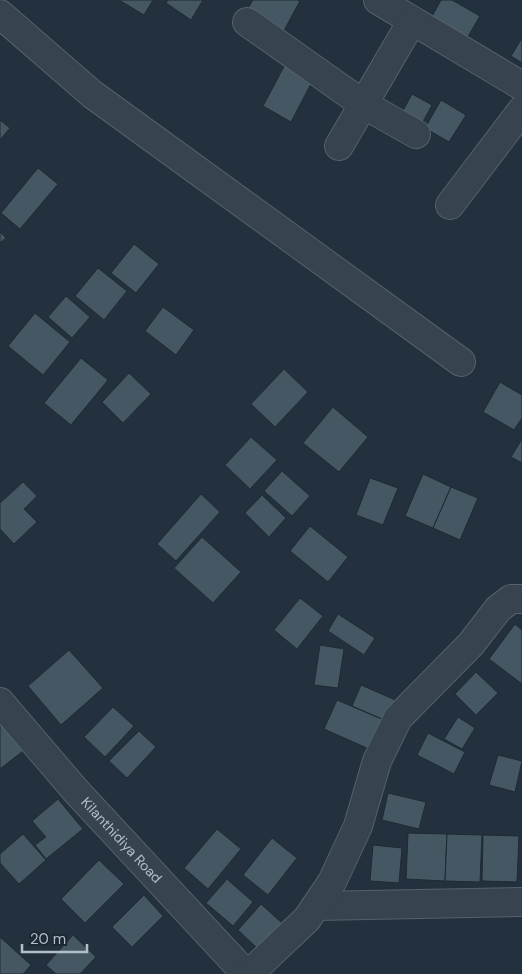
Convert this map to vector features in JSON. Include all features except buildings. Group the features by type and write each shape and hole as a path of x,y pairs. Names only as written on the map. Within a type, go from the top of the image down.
{"street":[{"path":"378,0 522,86"},
{"path":"0,14 92,94 461,362"},
{"path":"338,146 412,21"},
{"path":"248,22 363,104 416,134"},
{"path":"450,205 522,110"},
{"path":"248,974 307,919 332,882 358,826 377,761 398,718 471,644 498,609 511,600 522,599"},
{"name":"Kilanthidiya Road","path":"0,702 76,791 248,974"},
{"path":"316,906 522,902"}]}
